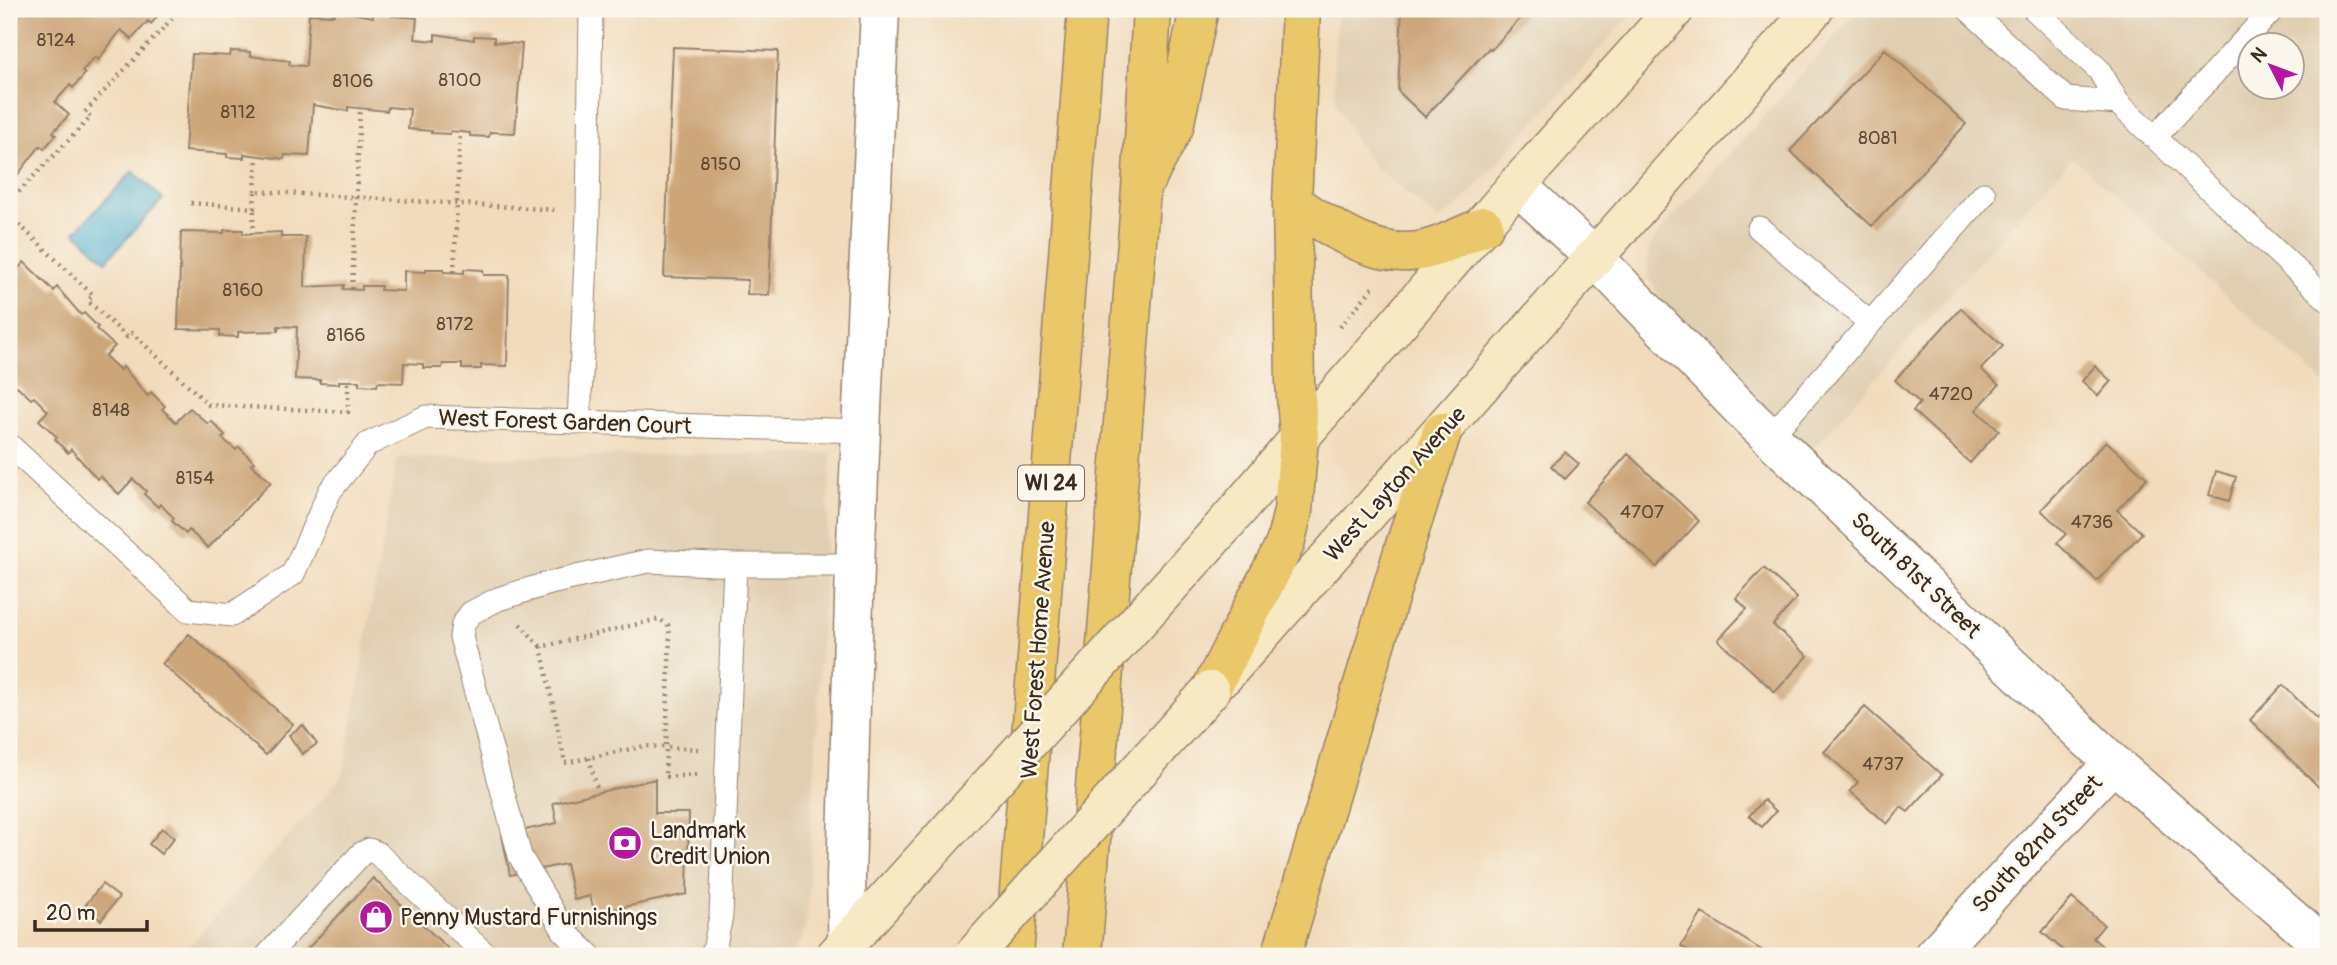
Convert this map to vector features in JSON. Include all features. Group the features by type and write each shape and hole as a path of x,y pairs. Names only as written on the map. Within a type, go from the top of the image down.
{"main road":[{"name":"West Forest Home Avenue","path":"1014,956 1087,9"},
{"name":"WI 24","path":"1082,956 1141,189 1152,9"},
{"path":"1141,189 1174,127 1199,9"},
{"path":"1210,691 1285,544 1293,511 1299,439 1295,382 1293,202 1301,9"},
{"path":"843,952 915,868 1222,528 1517,185 1675,9"},
{"name":"West Layton Avenue","path":"973,956 1814,9"},
{"path":"1293,202 1339,233 1383,250 1402,253 1429,249 1484,226"},
{"path":"1281,956 1441,432"}],"street":[{"path":"843,952 859,432 880,9"},
{"name":"South 81st Street","path":"1517,185 1594,257 1770,437 2113,763 2328,950"},
{"name":"South 82nd Street","path":"1933,956 2113,763"}],"lane":[{"path":"579,422 588,214 591,9"},
{"path":"1968,9 2066,99 2118,103"},
{"path":"2034,9 2099,70 2118,103 2328,300"},
{"path":"2155,137 2273,9"},
{"path":"1770,437 1984,194"},
{"path":"1759,228 1870,323"},
{"name":"West Forest Garden Court","path":"9,445 188,610 232,615 293,574 330,491 368,444 426,417 859,432"},
{"path":"590,956 564,931 520,856 461,637 463,624 471,613 498,599 550,583 648,561 735,565 855,565"},
{"path":"710,956 714,950 721,916 735,565"},
{"path":"267,956 361,854 369,850 377,853 487,956"}],"path":[{"path":"9,202 91,117 85,111 181,9"},
{"path":"352,289 360,108"},
{"path":"454,272 460,132"},
{"path":"253,234 257,155"},
{"path":"255,191 588,214"},
{"path":"191,203 254,208"},
{"path":"9,215 93,295 88,300 127,337 132,332 209,405 348,412 348,381"},
{"path":"1332,337 1374,286"},
{"path":"541,647 659,619 668,625 670,636 665,776 698,775"},
{"path":"519,624 541,647 565,763 645,746 666,747"},
{"path":"589,758 598,792"}],"shaded area":[{"path":"1338,9 1636,9 1457,208 1439,220 1375,167 1354,139 1336,104 1334,56"},
{"path":"1859,9 2328,9 2328,387 2072,157 1804,459 1660,299 1650,280 1647,262 1649,247"},
{"path":"831,453 807,917 802,939 790,956 180,956 343,776 397,458"}],"water":[{"path":"133,171 163,199 106,261 75,232"}],"building":[{"path":"163,9 151,24 148,21 132,39 121,30 98,60 95,57 82,71 85,74 73,88 70,85 55,102 69,115 53,132 56,135 44,149 40,146 16,177 13,175 9,179 9,11"},
{"path":"1402,9 1529,9 1425,117 1398,91"},
{"path":"334,10 373,17 373,11 417,18 415,39 435,41 435,34 474,40 474,36 494,37 494,42 522,44 515,133 490,132 489,137 451,131 450,134 431,133 432,131 408,129 410,109 388,107 387,111 348,107 348,111 313,105 309,156 285,155 284,159 244,154 244,158 185,151 192,54 230,56 231,51 250,52 250,56 290,61 289,65 306,66 309,14 334,15"},
{"path":"673,47 778,51 769,295 747,294 748,280 664,277"},
{"path":"1885,49 1966,124 1872,226 1790,151"},
{"path":"224,230 243,230 243,234 281,232 281,237 306,237 305,287 344,285 343,289 362,290 362,286 381,286 380,290 404,291 404,271 426,272 426,269 464,273 464,269 483,270 484,275 509,275 507,366 481,365 481,369 462,369 462,364 443,364 442,368 423,368 423,364 404,363 403,383 378,382 377,386 359,385 359,381 320,383 320,380 295,379 297,327 278,326 278,331 238,332 238,337 220,336 220,330 178,329 181,232 224,233"},
{"path":"24,262 54,291 57,287 81,315 84,313 98,327 96,329 115,346 105,356 120,370 123,367 148,396 151,392 165,406 162,409 176,422 190,408 208,424 211,421 225,435 222,438 236,450 239,447 254,462 251,464 271,482 208,548 189,530 186,534 160,504 158,507 144,494 146,491 133,479 119,494 100,476 97,479 71,449 68,453 55,439 57,437 39,420 48,411 34,397 31,399 9,382 9,279"},
{"path":"1961,308 2003,346 1981,369 1999,385 1976,410 1999,430 1970,463 1913,411 1920,403 1895,380"},
{"path":"2095,366 2111,381 2098,396 2082,381"},
{"path":"2106,441 2147,478 2117,510 2142,533 2097,581 2057,543 2066,534 2041,510"},
{"path":"1565,452 1579,464 1565,479 1551,466"},
{"path":"1628,454 1699,521 1657,567 1585,502"},
{"path":"2216,471 2236,477 2229,501 2209,495"},
{"path":"1764,568 1797,598 1773,625 1808,656 1775,692 1718,640 1747,609 1736,598"},
{"path":"189,634 293,724 266,755 162,664"},
{"path":"2283,685 2317,719 2328,707 2328,796 2250,720"},
{"path":"1865,707 1942,775 1908,812 1901,807 1887,824 1850,791 1858,782 1824,752"},
{"path":"303,725 317,744 302,754 289,735"},
{"name":"Landmark Credit Union","path":"655,779 655,813 689,813 687,894 595,913 590,896 574,900 566,864 510,875 502,835 557,823 553,803"},
{"path":"1764,800 1776,811 1762,827 1749,816"},
{"path":"162,828 174,838 161,854 149,844"},
{"name":"Penny Mustard Furnishings","path":"373,878 456,956 301,956"},
{"path":"102,884 119,897 101,920 84,907"},
{"path":"2072,898 2104,925 2093,938 2113,956 2070,956 2042,932"},
{"path":"1702,913 1771,956 1697,956 1681,946"}],"place":[{"name":"Landmark Credit Union","path":"625,843"},
{"name":"Penny Mustard Furnishings","path":"376,917"}]}
